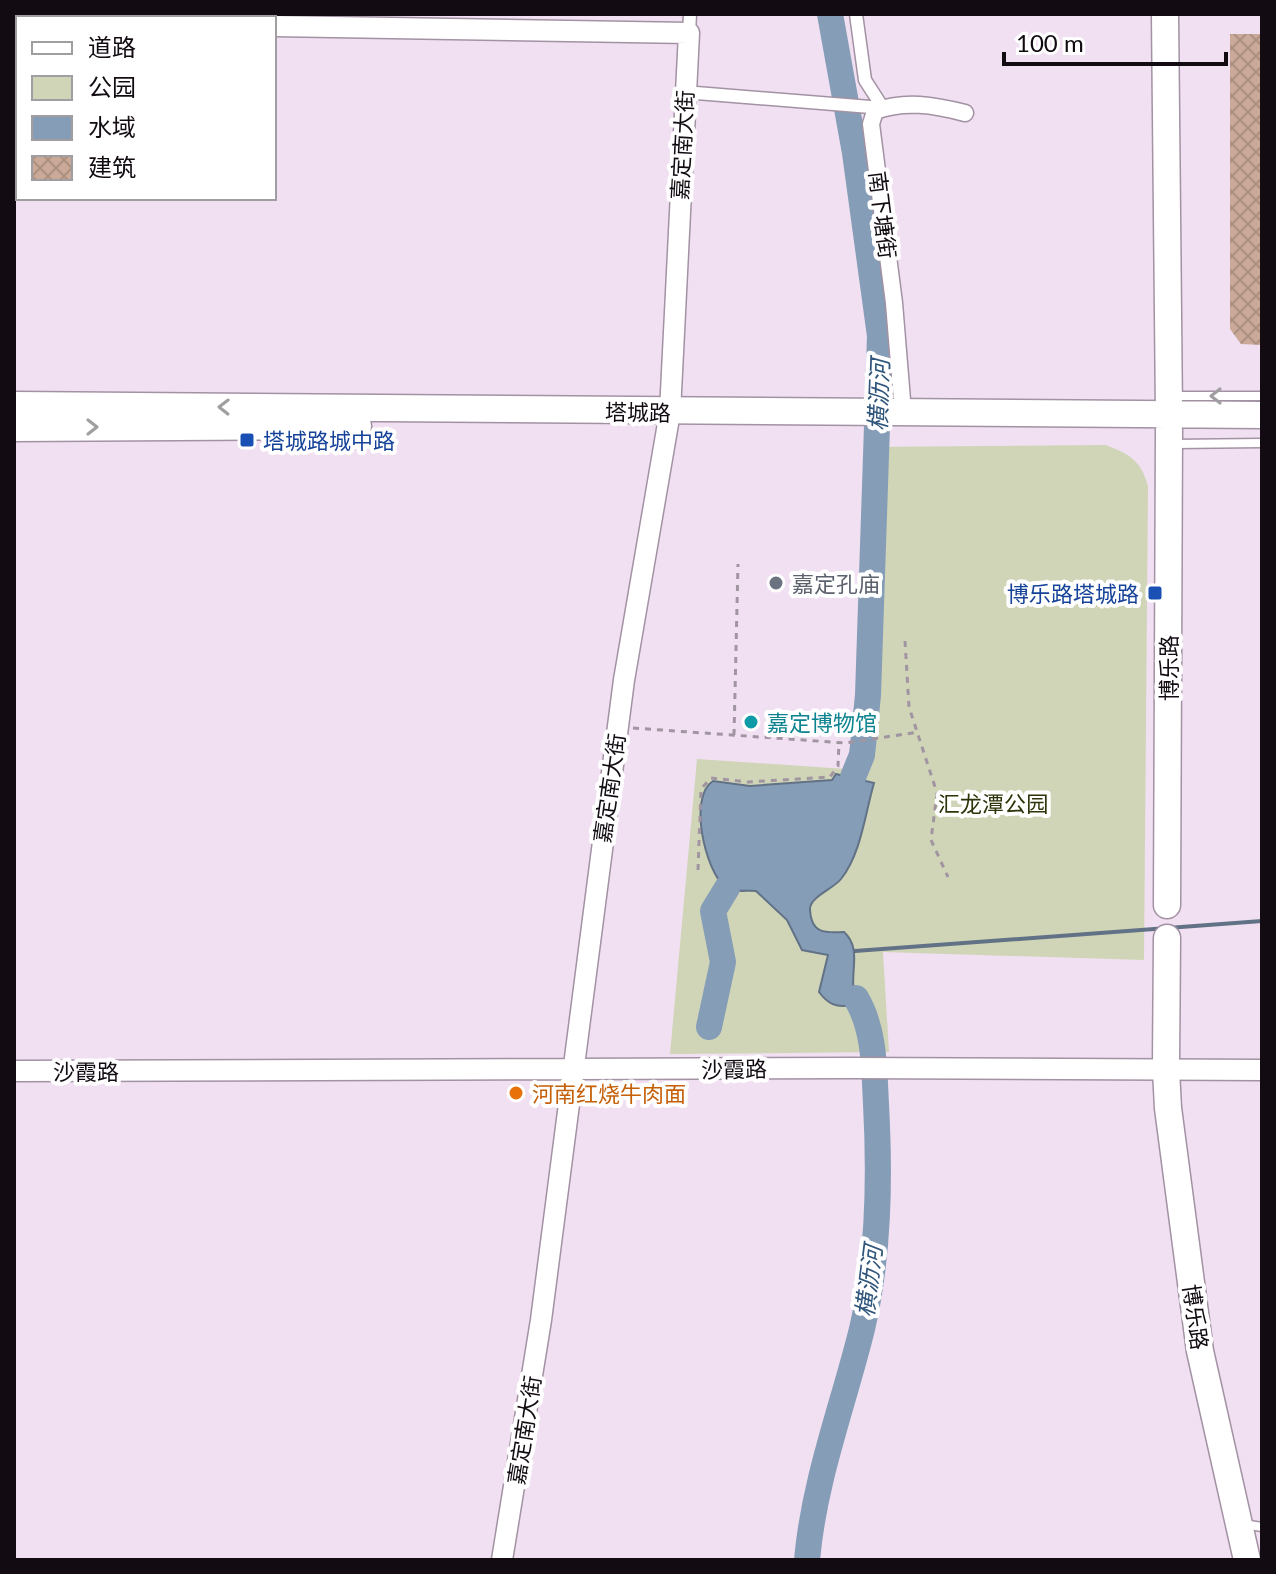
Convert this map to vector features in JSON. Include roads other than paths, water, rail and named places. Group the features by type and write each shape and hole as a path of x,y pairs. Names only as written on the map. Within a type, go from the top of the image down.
{"main road":[{"name":"博乐路","path":"1165,14 1169,421 1167,905"},
{"name":"塔城路","path":"14,405 668,419 862,420 896,417 1169,421 1262,429"},
{"name":"塔城路","path":"1169,421 1262,415"},
{"name":"塔城路","path":"14,428 668,419"},
{"name":"博乐路","path":"1167,938 1168,1108 1200,1351 1250,1525 1247,1560"}],"street":[{"path":"856,14 865,80 883,108"},
{"path":"276,26 490,22 690,24"},
{"name":"嘉定南大街","path":"502,1560 541,1320 617,727 668,419 690,24"},
{"path":"684,92 831,106 883,108 932,105 965,113"},
{"name":"南下塘街","path":"883,108 875,111 871,124 894,303 896,417"},
{"path":"14,1060 1166,1066 1262,1070"},
{"path":"1166,1066 1262,1061"},
{"name":"沙霞路","path":"14,1071 572,1065 852,1068 1166,1066"}],"lane":[{"path":"1169,421 1262,396"},
{"path":"1169,421 1262,443"}],"water":[{"path":"836,774 874,783 858,846 848,869 837,883 814,901 810,909 816,928 825,932 844,932 853,947 856,998 846,1006 833,1004 819,992 828,955 802,950 787,920 756,891 728,889 718,878 706,850 701,817 706,789 713,781 750,786 832,780"}],"waterway":[{"name":"横沥河","path":"830,14 855,153 880,336 868,695 862,755 853,777"},
{"path":"709,1027 723,962 713,911 727,888"},
{"path":"855,951 1262,921"},
{"name":"横沥河","path":"807,1560 822,1472 862,1329 875,1246 878,1161 874,1063 867,1023 856,998"}],"place":[{"name":"塔城路城中路","path":"247,440"},
{"name":"嘉定孔庙","path":"776,583"},
{"name":"博乐路塔城路","path":"1155,593"},
{"name":"嘉定博物馆","path":"751,722"},
{"name":"河南红烧牛肉面","path":"516,1093"}],"park label":[{"name":"汇龙潭公园","path":"993,803"}]}
